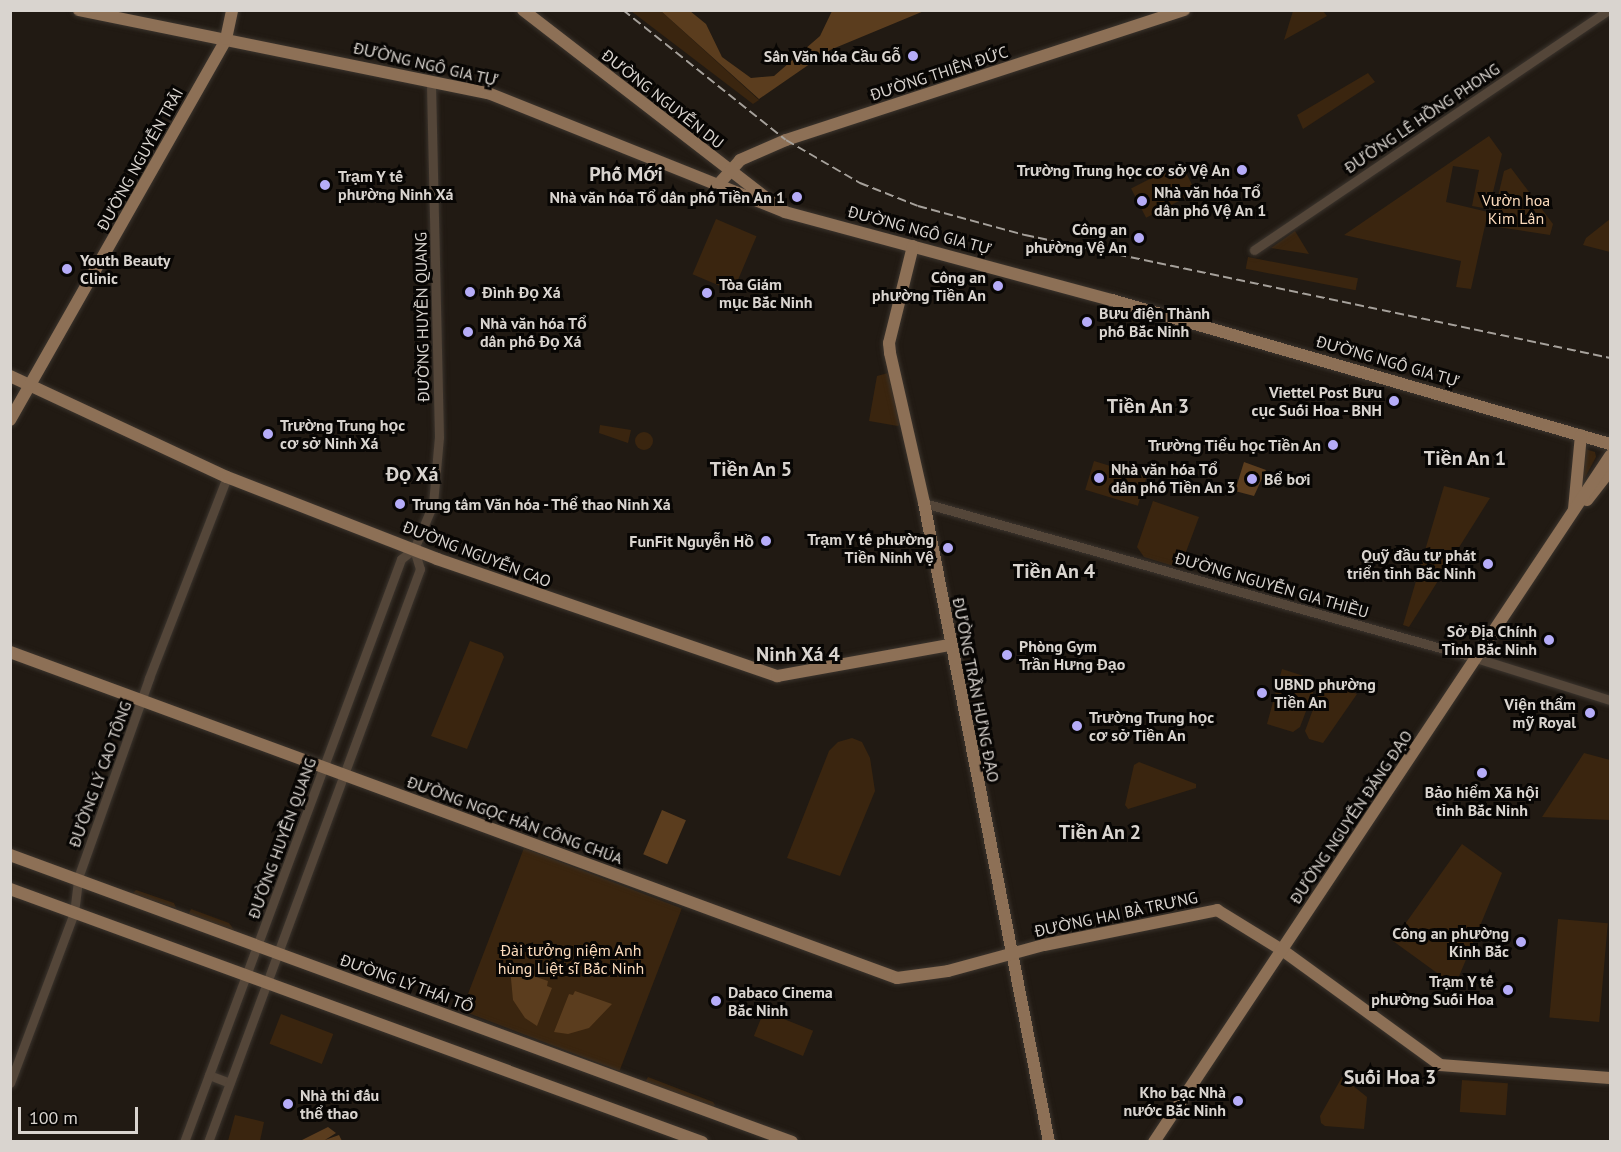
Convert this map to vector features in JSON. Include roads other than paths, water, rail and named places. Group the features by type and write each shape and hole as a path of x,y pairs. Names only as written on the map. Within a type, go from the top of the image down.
{"main road":[{"name":"ĐƯỜNG NGÔ GIA TỰ","path":"79,10 488,93 716,187 785,212 913,246 1611,444"},
{"path":"226,39 232,10"},
{"name":"ĐƯỜNG NGUYỄN DU","path":"523,10 785,212"},
{"name":"ĐƯỜNG THIÊN ĐỨC","path":"716,187 740,160 786,140 1184,10"},
{"name":"ĐƯỜNG NGUYỄN TRÃI","path":"10,420 226,39"},
{"name":"ĐƯỜNG TRẦN HƯNG ĐẠO","path":"913,246 889,343 924,503 1049,1142"},
{"name":"ĐƯỜNG NGUYỄN CAO","path":"10,376 227,477 414,549 777,676 950,645"},
{"path":"1574,511 1581,435"},
{"name":"ĐƯỜNG NGUYỄN ĐĂNG ĐẠO","path":"1154,1142 1611,456"},
{"name":"ĐƯỜNG NGUYỄN ĐĂNG ĐẠO","path":"1574,511 1611,471"},
{"name":"ĐƯỜNG NGỌC HÂN CÔNG CHÚA","path":"10,652 897,978 948,971 1012,955"},
{"name":"ĐƯỜNG LÝ THÁI TỔ","path":"10,855 792,1142"},
{"path":"10,889 702,1142"},
{"name":"ĐƯỜNG HAI BÀ TRƯNG","path":"1012,955 1214,910 1282,950 1440,1065 1611,1078"}],"street":[{"name":"ĐƯỜNG LÊ HỒNG PHONG","path":"1254,250 1608,10"},
{"name":"ĐƯỜNG HUYỀN QUANG","path":"184,1142 401,559 414,549 433,504 438,477 431,81"},
{"name":"ĐƯỜNG LÝ CAO TÔNG","path":"10,1083 74,913 79,880 142,700 227,477"},
{"name":"ĐƯỜNG NGUYỄN GIA THIỀU","path":"924,503 1476,658 1611,700"},
{"name":"ĐƯỜNG HUYỀN QUANG","path":"208,1142 280,953 420,569 414,549"},
{"path":"291,855 311,863"},
{"path":"209,1075 230,1083"}],"railway":[{"path":"623,10 786,140 860,183 918,206 1025,235 1610,358"}],"place":[{"name":"Sân Văn hóa Cầu Gỗ","path":"913,56"},
{"name":"Trường Trung học cơ sở Vệ An","path":"1242,170"},
{"name":"Trạm Y tế phường Ninh Xá","path":"325,185"},
{"name":"Nhà văn hóa Tổ dân phố Tiền An 1","path":"797,197"},
{"name":"Nhà văn hóa Tổ dân phố Vệ An 1","path":"1142,201"},
{"name":"Công an phường Vệ An","path":"1139,238"},
{"name":"Youth Beauty Clinic","path":"67,269"},
{"name":"Công an phường Tiền An","path":"998,286"},
{"name":"Đình Đọ Xá","path":"470,292"},
{"name":"Tòa Giám mục Bắc Ninh","path":"707,293"},
{"name":"Bưu điện Thành phố Bắc Ninh","path":"1087,322"},
{"name":"Nhà văn hóa Tổ dân phố Đọ Xá","path":"468,332"},
{"name":"Viettel Post Bưu cục Suối Hoa - BNH","path":"1394,401"},
{"name":"Trường Trung học cơ sở Ninh Xá","path":"268,434"},
{"name":"Trường Tiểu học Tiền An","path":"1333,445"},
{"name":"Nhà văn hóa Tổ dân phố Tiền An 3","path":"1099,478"},
{"name":"Bể bơi","path":"1252,479"},
{"name":"Trung tâm Văn hóa - Thể thao Ninh Xá","path":"400,504"},
{"name":"FunFit Nguyễn Hồ","path":"766,541"},
{"name":"Trạm Y tế phường Tiền Ninh Vệ","path":"948,548"},
{"name":"Quỹ đầu tư phát triển tỉnh Bắc Ninh","path":"1488,564"},
{"name":"Sở Địa Chính Tỉnh Bắc Ninh","path":"1549,640"},
{"name":"Phòng Gym Trần Hưng Đạo","path":"1007,655"},
{"name":"UBND phường Tiền An","path":"1262,693"},
{"name":"Viện thẩm mỹ Royal","path":"1590,713"},
{"name":"Trường Trung học cơ sở Tiền An","path":"1077,726"},
{"name":"Bảo hiểm Xã hội tỉnh Bắc Ninh","path":"1482,773"},
{"name":"Công an phường Kinh Bắc","path":"1521,942"},
{"name":"Trạm Y tế phường Suối Hoa","path":"1508,990"},
{"name":"Dabaco Cinema Bắc Ninh","path":"716,1001"},
{"name":"Kho bạc Nhà nước Bắc Ninh","path":"1238,1101"},
{"name":"Nhà thi đấu thể thao","path":"288,1104"}],"district":[{"name":"Phố Mới","path":"626,174"},
{"name":"Tiền An 3","path":"1148,406"},
{"name":"Tiền An 1","path":"1465,458"},
{"name":"Tiền An 5","path":"751,469"},
{"name":"Đọ Xá","path":"412,474"},
{"name":"Tiền An 4","path":"1054,571"},
{"name":"Ninh Xá 4","path":"798,654"},
{"name":"Tiền An 2","path":"1100,832"},
{"name":"Suối Hoa 3","path":"1390,1077"}],"park label":[{"name":"Vườn hoa Kim Lân","path":"1516,209"},
{"name":"Đài tưởng niệm Anh hùng Liệt sĩ Bắc Ninh","path":"571,959"}]}
